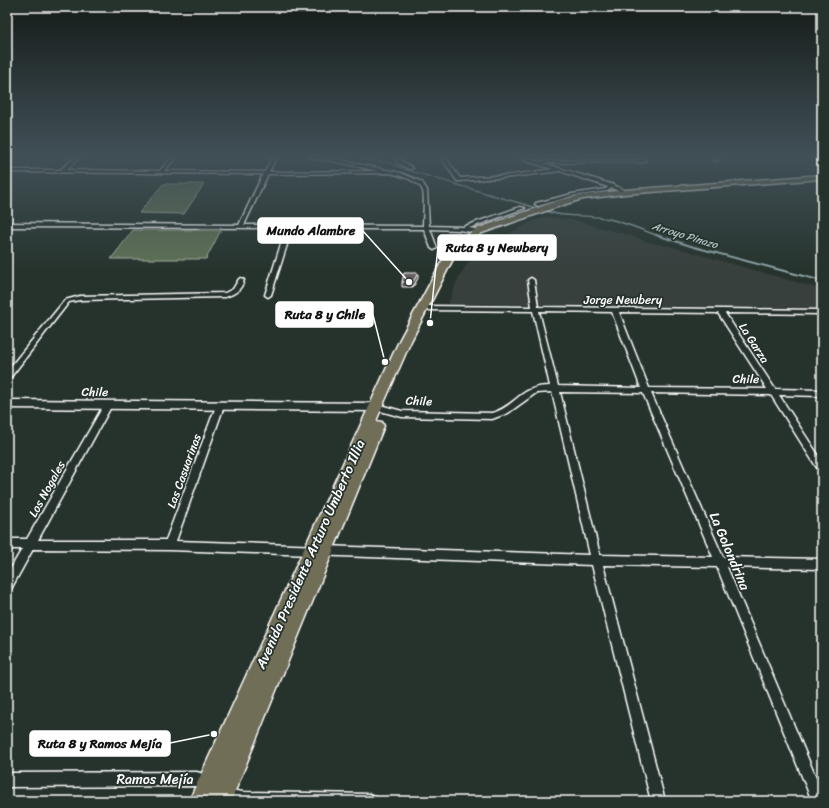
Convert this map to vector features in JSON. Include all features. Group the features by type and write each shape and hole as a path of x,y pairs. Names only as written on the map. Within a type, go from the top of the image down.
{"main road":[{"name":"Avenida Presidente Arturo Umberto Illia","path":"213,794 380,408 422,321 423,308 456,246 479,231 536,208 546,208 576,199 621,199 627,196 626,195"}],"street":[{"path":"241,226 256,195"},
{"path":"424,195 426,227 434,248"},
{"path":"536,208 574,195"},
{"path":"465,228 522,208"},
{"path":"7,225 426,227 465,228 479,231"},
{"path":"268,295 290,226"},
{"path":"7,376 67,301 80,298 225,295 238,289 241,280"},
{"path":"531,280 535,310 556,389 596,560 658,801"},
{"name":"Jorge Newbery","path":"423,308 822,312"},
{"name":"La Golondrina","path":"615,311 646,391 720,562 819,801"},
{"name":"La Garza","path":"720,311 822,468"},
{"name":"Chile","path":"7,404 380,408 402,414 492,416 500,415 532,390 556,389 822,393"},
{"name":"Los Nogales","path":"7,585 108,405"},
{"name":"Las Casuarinas","path":"169,545 220,406"},
{"path":"7,544 169,545 596,560 822,564"},
{"name":"Ramos Mejía","path":"7,780 197,779 213,794 234,798 369,801"}],"shaded area":[{"path":"546,217 574,220 635,237 647,242 669,246 817,288 822,294 822,308 448,304 457,281 470,259 484,247 531,222"}],"green space":[{"path":"154,195 197,195 184,214 139,213"},
{"path":"133,230 221,230 206,259 111,259"}],"building":[{"path":"404,273 418,273 413,282 402,282"}],"waterway":[{"name":"Arroyo Pinazo","path":"491,195 540,209"},
{"name":"Arroyo Pinazo","path":"544,210 558,214 609,219 658,236"},
{"name":"Arroyo Pinazo","path":"658,236 694,247 822,281"}],"place":[{"name":"Mundo Alambre","path":"409,282"},
{"name":"Ruta 8 y Newbery","path":"430,323"},
{"name":"Ruta 8 y Chile","path":"385,362"},
{"name":"Ruta 8 y Ramos Mejía","path":"214,734"}]}
